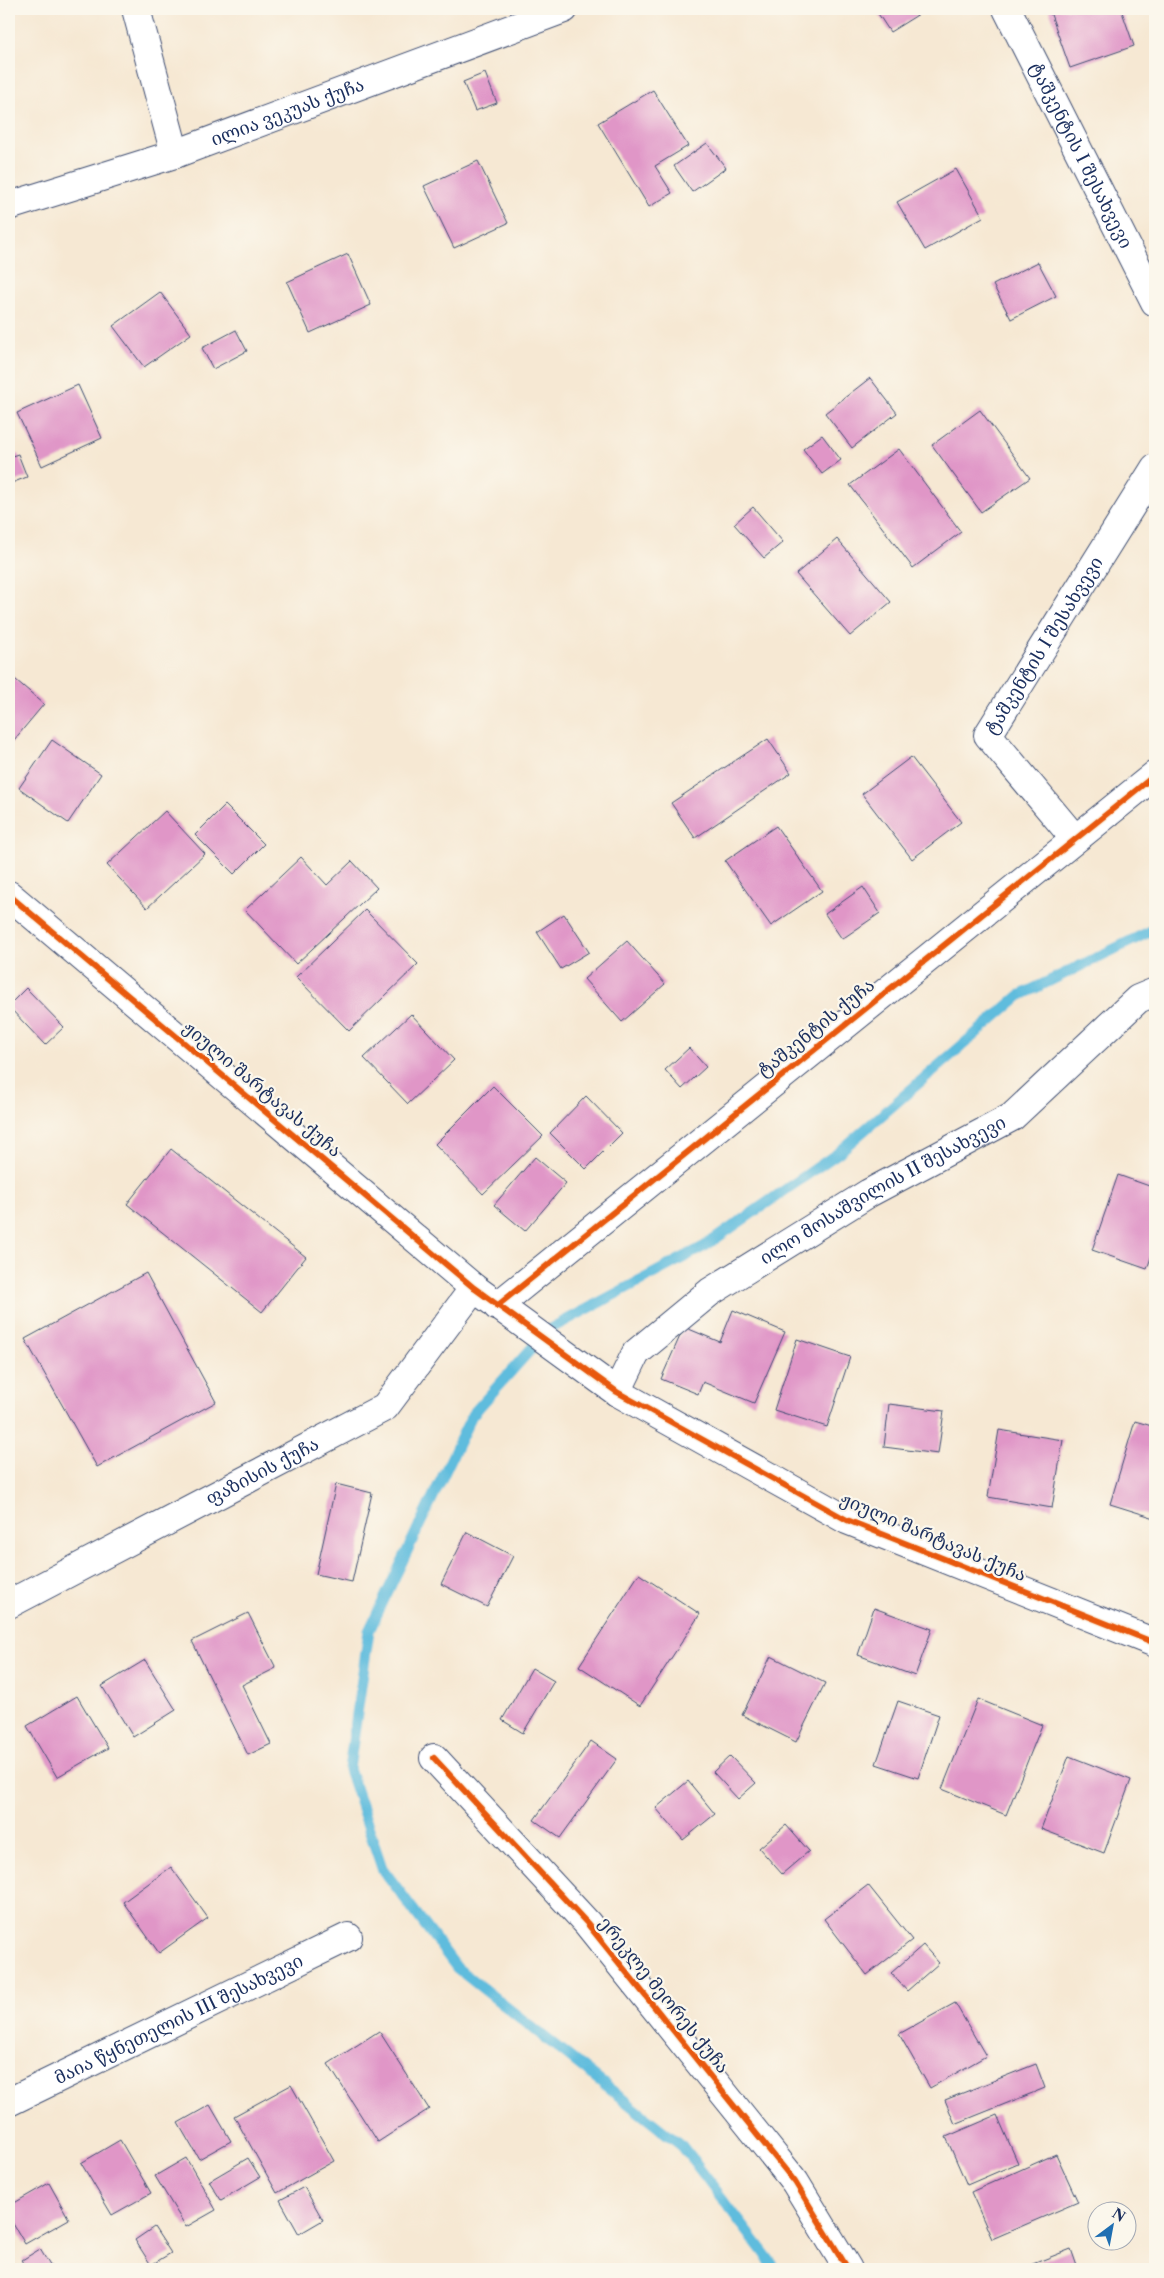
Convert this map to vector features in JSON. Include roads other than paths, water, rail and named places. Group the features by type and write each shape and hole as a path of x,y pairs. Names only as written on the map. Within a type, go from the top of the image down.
{"street":[{"path":"136,9 175,154"},
{"name":"ილია ვეკუას ქუჩა","path":"9,206 175,154 564,9"},
{"name":"ტაშკენტის I შესახვევი","path":"1007,9 1155,302"},
{"name":"ტაშკენტის I შესახვევი","path":"1075,839 988,735 1155,468"},
{"name":"ტაშკენტის ქუჩა","path":"497,1306 1155,775"},
{"name":"ჟიული შარტავას ქუჩა","path":"9,895 474,1288 617,1392 847,1520 1155,1643"},
{"name":"ილო მოსაშვილის II შესახვევი","path":"617,1392 636,1353 710,1292 869,1193 1012,1117 1138,999 1155,992"},
{"name":"ფაზისის ქუჩა","path":"9,1604 385,1407 474,1288"},
{"name":"ერეკლე მეორეს ქუჩა","path":"434,1758 587,1923 795,2182 848,2269"},
{"name":"მაია წყნეთელის III შესახვევი","path":"9,2102 348,1937"}],"waterway":[{"path":"776,2269 682,2146 457,1968 382,1868 349,1769 369,1631 472,1415 548,1330 705,1246 838,1153 1019,996 1155,929"}]}
